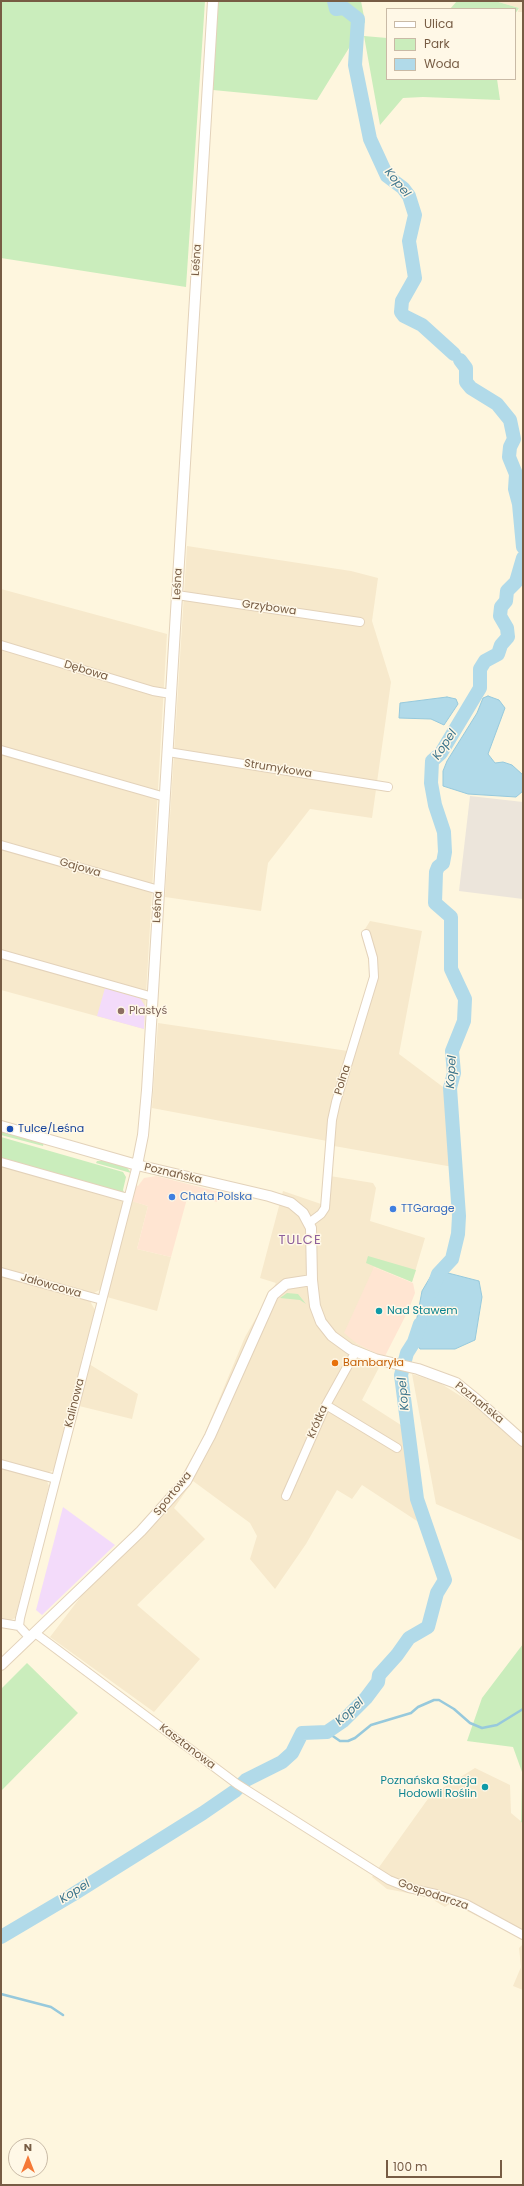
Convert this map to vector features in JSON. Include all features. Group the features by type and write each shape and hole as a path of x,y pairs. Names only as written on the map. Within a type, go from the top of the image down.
{"street":[{"name":"Leśna","path":"137,1165 143,1135 153,997 213,1"},
{"name":"Grzybowa","path":"177,595 360,622"},
{"name":"Dębowa","path":"1,645 153,691 171,694"},
{"path":"1,750 165,797"},
{"name":"Strumykowa","path":"168,752 388,787"},
{"name":"Gajowa","path":"1,845 159,890"},
{"name":"Polna","path":"309,1223 321,1214 325,1208 332,1120 336,1102 374,977 373,958 366,934"},
{"path":"1,954 153,997"},
{"name":"Poznańska","path":"1,1126 137,1165 281,1199 300,1209 309,1223 312,1239 312,1280 315,1306 321,1322 336,1340 375,1359 410,1367 456,1383 523,1441"},
{"path":"1,1162 128,1198"},
{"name":"Kalinowa","path":"19,1626 137,1165"},
{"name":"Jałowcowa","path":"1,1272 102,1300"},
{"name":"Sportowa","path":"1,1666 141,1531 186,1481 210,1436 273,1295 281,1286 290,1282 312,1280"},
{"name":"Krótka","path":"286,1496 326,1405 356,1351"},
{"path":"326,1405 396,1448"},
{"path":"1,1464 56,1479"},
{"path":"1,1623 19,1626 33,1636"},
{"name":"Kasztanowa","path":"33,1636 237,1784 345,1850"},
{"name":"Gospodarcza","path":"345,1850 389,1880 409,1888 436,1894 466,1904 523,1935"}],"shaded area":[{"path":"495,1 523,1 523,12 518,12 519,8"},
{"path":"187,546 351,571 378,578 372,621 391,682 372,818 310,809 268,863 261,911 165,897"},
{"path":"1,589 167,634 144,1029 1,990"},
{"path":"470,796 523,802 523,899 459,891"},
{"path":"370,921 422,931 399,1054 447,1090 453,1167 334,1146 330,1176 373,1183 376,1188 370,1221 425,1238 412,1282 374,1267 356,1343 384,1358 362,1400 404,1427 420,1523 362,1485 352,1499 337,1490 306,1544 275,1589 250,1559 257,1536 250,1523 193,1481 174,1508 205,1539 137,1605 200,1659 154,1712 50,1637 118,1548 144,1524 180,1478 202,1440 245,1337 276,1283 260,1278 283,1191 321,1204 327,1141 152,1108 158,1023 348,1051 370,977 368,951 362,934"},
{"name":"Plastyś","path":"105,988 140,998 145,1006 144,1029 97,1016"},
{"path":"1,1159 148,1206 137,1249 171,1257 157,1311 107,1297 109,1290 101,1289 94,1293 91,1303 95,1310 81,1362 89,1364 138,1394 132,1419 71,1404 54,1470 47,1473 46,1479 49,1486 15,1618 9,1621 1,1619"},
{"path":"156,1176 220,1192 217,1202 188,1195 171,1257 137,1249 148,1206 131,1201 136,1185 138,1186 144,1178"},
{"path":"374,1267 413,1283 415,1293 408,1311 384,1358 356,1343 344,1333"},
{"path":"412,1374 440,1383 473,1404 523,1448 523,1541 436,1504"},
{"path":"63,1507 115,1545 42,1615 36,1610"},
{"path":"475,1768 510,1785 511,1813 523,1823 523,1939 451,1903 445,1907 435,1901 434,1898 387,1889 372,1877 430,1796"},
{"path":"523,1944 523,1990 513,1986 521,1967 519,1948"}],"green space":[{"path":"1,1 205,1 186,287 1,258"},
{"path":"218,1 361,1 365,22 317,100 213,90"},
{"path":"457,1 495,1 519,8 516,12 516,8 451,8"},
{"path":"364,36 386,38 386,80 497,80 500,100 423,97 403,98 380,125"},
{"path":"1,1130 44,1142 43,1146 1,1135"},
{"path":"1,1137 123,1172 126,1177 123,1190 125,1195 1,1159"},
{"path":"97,1161 108,1161 126,1166 131,1173 96,1163"},
{"path":"368,1256 416,1270 412,1282 366,1263"},
{"path":"287,1293 298,1294 306,1304 300,1300 280,1298"},
{"path":"523,1644 523,1823 521,1822 522,1772 513,1747 467,1741 482,1698"},
{"path":"27,1663 78,1713 2,1790 1,1689"}],"water":[{"path":"488,696 499,700 505,708 488,754 495,763 503,762 512,765 523,775 523,791 516,797 468,794 443,786 443,771 447,761 477,713 483,698"},
{"path":"447,697 456,699 458,704 444,725 431,719 399,718 400,703"},
{"path":"448,1273 479,1281 482,1297 475,1340 455,1349 420,1349 413,1339 422,1291 432,1274"}],"waterway":[{"name":"Kopel","path":"334,1 336,9 344,8 358,19 355,65 370,139 387,176 403,188 409,196 415,215 409,241 415,278 402,301 401,312 404,316 422,325 454,354"},
{"name":"Kopel","path":"460,360 466,368 466,382 471,388 497,404 510,420 514,439 510,447 509,457 516,474 515,489 519,504 523,547"},
{"name":"Kopel","path":"432,1291 438,1274 452,1259 458,1234 459,1216 450,1088 454,1073 452,1051 464,1021 465,999 451,969 451,917 435,903 436,872 438,867 443,863 445,852 444,832 435,805 431,783 432,761 441,753 480,688 480,669 485,661 498,654 501,645 508,637 507,628 500,616 501,607 506,601 507,591 516,582 523,558"},
{"name":"Kopel","path":"1,1937 72,1895 203,1813 235,1791 246,1780 282,1762 292,1753 302,1733 327,1732 343,1721 366,1698 378,1682 379,1675 397,1655 409,1638 428,1627 437,1593 445,1580 417,1499 401,1375 407,1353 414,1342 420,1324"},
{"path":"327,1732 340,1741 348,1741 355,1738 371,1725 411,1713 418,1707 434,1700 439,1700 454,1709 470,1723 482,1728 497,1725 523,1709"},
{"path":"1,1994 51,2007 63,2015"}],"place":[{"name":"Plastyś","path":"121,1011"},
{"name":"Tulce/Leśna","path":"10,1129"},
{"name":"Chata Polska","path":"172,1197"},
{"name":"TTGarage","path":"393,1209"},
{"name":"Nad Stawem","path":"379,1311"},
{"name":"Bambaryła","path":"335,1363"},
{"name":"Poznańska Stacja Hodowli Roślin","path":"485,1787"}],"district":[{"name":"TULCE","path":"300,1241"}]}
